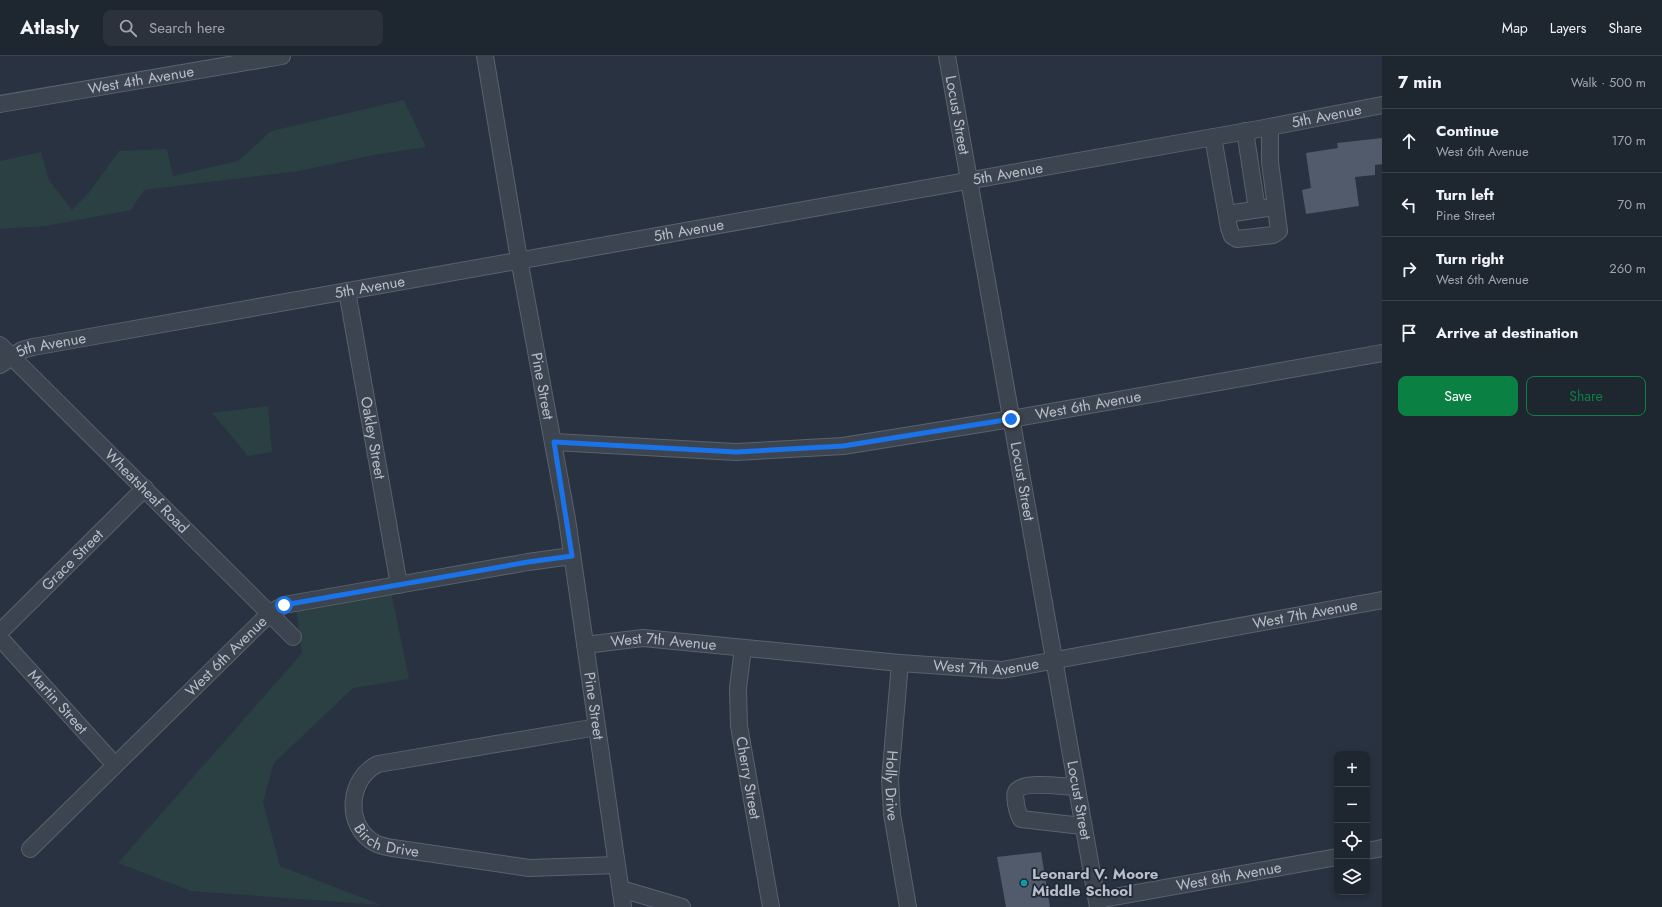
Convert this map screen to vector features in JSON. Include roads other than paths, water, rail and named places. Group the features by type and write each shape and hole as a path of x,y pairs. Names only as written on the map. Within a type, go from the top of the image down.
{"street":[{"name":"West 4th Avenue","path":"0,104 282,56"},
{"name":"Pine Street","path":"486,56 519,259 554,442 623,907"},
{"name":"Locust Street","path":"948,56 1082,826 1098,904"},
{"name":"5th Avenue","path":"4,355 33,347 519,259 1213,137 1382,105"},
{"path":"1213,137 1226,214 1232,236 1237,239 1272,235 1279,231 1270,162 1270,126"},
{"path":"1246,131 1257,209"},
{"path":"1226,214 1276,206"},
{"name":"Oakley Street","path":"347,291 399,584"},
{"name":"West 6th Avenue","path":"554,442 736,452 843,446 1011,419 1382,353"},
{"name":"Wheatsheaf Road","path":"4,355 145,488 293,637"},
{"name":"Grace Street","path":"0,632 145,488"},
{"name":"West 6th Avenue","path":"30,848 270,614 284,605 528,562 572,556"},
{"name":"West 7th Avenue","path":"585,645 643,638 900,663 994,670 1382,600"},
{"name":"Martin Street","path":"0,638 115,765"},
{"name":"Cherry Street","path":"743,648 738,688 739,726 771,907"},
{"name":"Holly Drive","path":"900,663 890,780 892,814 908,907"},
{"name":"Birch Drive","path":"597,727 378,764 370,768 358,782 353,801 354,811 358,825 366,837 374,843 387,847 529,868 617,865"},
{"path":"1076,787 1056,787 1043,784 1021,787 1016,790 1015,794 1018,815 1021,819 1082,826"},
{"path":"1370,850 1382,848"},
{"name":"West 8th Avenue","path":"1098,904 1334,857"},
{"path":"621,889 682,907"}],"place":[{"name":"Leonard V. Moore Middle School","path":"1024,883"}]}
